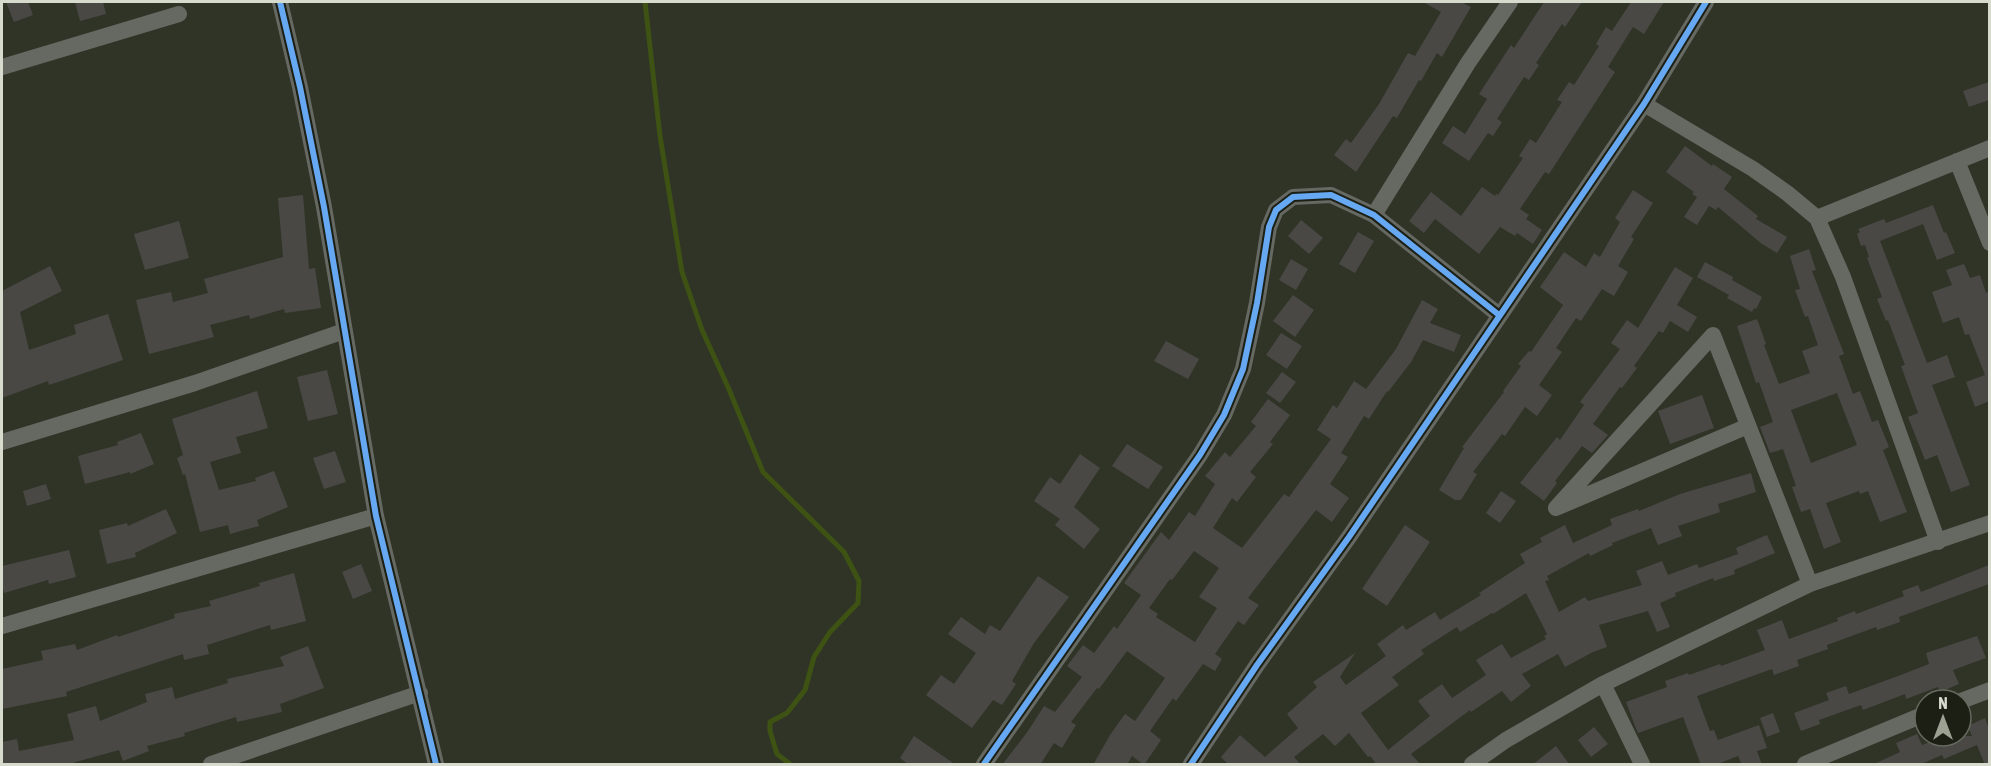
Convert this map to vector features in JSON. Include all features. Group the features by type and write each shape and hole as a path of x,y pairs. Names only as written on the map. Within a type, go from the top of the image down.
{"street":[{"path":"280,2 324,207 376,516 436,765"},
{"path":"1374,215 1468,63 1510,2"},
{"path":"1191,765 1257,665 1349,537 1644,104 1706,2"},
{"path":"2,67 179,14"},
{"path":"1644,104 1753,169 1817,218 1843,277 1938,542"},
{"path":"1817,218 1989,148"},
{"path":"1957,160 1989,243"},
{"path":"984,765 1200,455 1224,415 1243,369 1257,303 1269,227 1276,210 1293,197 1331,195 1374,215 1500,315"},
{"path":"2,442 195,383 344,331"},
{"path":"1748,426 1556,508 1713,335 1810,584"},
{"path":"2,626 376,516"},
{"path":"1472,765 1506,740 1603,684 1810,584 1989,523"},
{"path":"1603,684 1642,765"},
{"path":"1973,696 1989,690"},
{"path":"211,765 420,693"},
{"path":"1809,764 1913,719"}],"building":[{"path":"6,2 28,2 33,15 14,22"},
{"path":"75,2 103,2 106,14 80,21"},
{"path":"1423,2 1461,2 1471,7 1442,57 1437,53 1397,118 1393,116 1356,172 1334,155 1346,139 1351,143 1379,104 1408,53 1415,56 1441,12"},
{"path":"1544,2 1582,2 1565,27 1562,24 1536,63 1539,65 1529,80 1524,77 1497,119 1502,122 1493,136 1488,133 1469,161 1442,143 1453,126 1465,134 1487,99 1479,94 1511,45 1514,48"},
{"path":"1631,2 1664,2 1644,34 1633,27 1608,67 1615,72 1549,174 1545,172 1520,209 1529,215 1526,219 1542,230 1533,244 1517,233 1515,236 1500,227 1479,254 1435,219 1424,233 1409,221 1431,192 1461,216 1482,187 1495,196 1498,195 1523,158 1519,156 1530,139 1536,143 1562,102 1557,100 1569,82 1574,85 1599,46 1596,44 1606,27 1612,31"},
{"path":"1989,82 1989,100 1969,107 1963,91"},
{"path":"1685,146 1712,166 1713,164 1732,177 1724,189 1758,216 1756,219 1787,237 1777,253 1762,244 1718,207 1716,210 1709,206 1697,225 1684,217 1697,197 1692,194 1694,192 1666,172"},
{"path":"1633,190 1653,203 1631,237 1634,239 1618,266 1628,272 1614,296 1602,289 1581,321 1576,318 1556,348 1562,352 1539,385 1552,395 1537,416 1525,407 1505,436 1502,434 1473,472 1477,474 1461,500 1455,500 1439,490 1464,448 1462,447 1504,392 1521,366 1518,364 1529,351 1531,352 1563,305 1540,287 1564,252 1586,267 1594,253 1600,257 1620,222 1615,218"},
{"path":"303,195 309,269 315,268 321,308 285,313 284,309 250,319 249,315 210,325 214,337 149,354 136,300 171,292 173,302 208,293 204,279 283,257 278,198"},
{"path":"1933,205 1955,253 1937,260 1923,224 1880,241 1927,363 1947,355 1955,377 1932,385 1970,485 1951,492 1937,455 1925,460 1908,417 1918,413 1901,366 1905,365 1888,320 1886,321 1877,299 1882,297 1867,258 1869,257 1865,245 1861,246 1857,234 1860,232 1858,229 1884,219 1886,223"},
{"path":"1301,220 1323,238 1309,254 1288,236"},
{"path":"179,221 189,258 145,270 134,234"},
{"path":"1358,232 1374,241 1355,273 1339,264"},
{"path":"1809,249 1816,270 1812,271 1844,354 1839,356 1853,394 1860,391 1872,422 1878,420 1889,447 1883,450 1907,512 1880,522 1868,491 1860,494 1859,491 1826,503 1841,542 1824,549 1810,509 1801,512 1792,487 1796,486 1783,449 1770,453 1760,427 1773,422 1759,382 1756,383 1737,326 1757,319 1779,384 1810,373 1802,351 1818,345 1808,316 1805,317 1795,290 1800,289 1790,256","holes":["1837,393 1857,445 1811,463 1791,410"]},
{"path":"1291,259 1308,269 1296,290 1279,280"},
{"path":"1705,262 1733,277 1732,280 1762,297 1756,309 1754,308 1752,312 1727,298 1729,295 1697,277"},
{"path":"1964,264 1970,278 1980,275 1986,293 1989,291 1989,401 1975,407 1966,382 1985,375 1969,334 1965,335 1959,317 1943,323 1932,292 1952,285 1946,270"},
{"path":"50,266 62,291 20,312 29,350 76,334 74,325 108,314 123,360 49,385 48,381 2,398 2,291"},
{"path":"1675,267 1693,278 1677,305 1697,317 1688,332 1670,321 1663,333 1659,331 1634,366 1637,368 1593,424 1608,435 1592,453 1582,446 1555,481 1557,483 1544,501 1520,483 1557,437 1560,440 1584,405 1580,402 1620,349 1611,343 1627,320 1638,328"},
{"path":"1293,295 1314,310 1295,337 1273,321"},
{"path":"1422,300 1438,309 1430,323 1461,335 1454,352 1423,340 1411,362 1387,391 1369,419 1364,416 1341,453 1348,457 1330,484 1349,498 1332,522 1316,510 1248,598 1259,605 1244,625 1238,621 1215,654 1222,659 1215,671 1203,664 1176,701 1173,698 1150,731 1161,740 1144,765 1132,756 1127,765 1093,765 1125,714 1135,721 1165,678 1127,651 1071,722 1076,725 1062,748 1054,743 1040,765 1002,765 1044,706 1055,712 1082,677 1067,666 1083,645 1094,653 1114,626 1117,629 1141,595 1124,583 1161,532 1169,540 1189,512 1195,516 1215,484 1205,476 1225,452 1230,457 1256,426 1251,422 1268,399 1290,415 1270,442 1273,444 1250,472 1256,477 1237,502 1232,498 1213,528 1242,548 1284,494 1289,497 1331,439 1317,430 1333,405 1337,408 1354,381 1366,389 1396,349","holes":["1194,551 1219,568 1199,597 1217,608 1195,642 1156,617 1158,614 1149,608"]},
{"path":"1281,333 1302,346 1287,369 1266,355"},
{"path":"1166,341 1199,359 1188,379 1154,361"},
{"path":"327,370 338,414 308,421 297,377"},
{"path":"1282,372 1296,382 1280,403 1266,393"},
{"path":"257,391 268,428 236,437 241,453 210,462 219,490 256,481 255,478 274,471 288,507 257,520 259,526 230,534 228,525 200,532 185,474 183,475 177,458 183,455 172,419"},
{"path":"1702,395 1714,428 1670,444 1658,411"},
{"path":"141,433 154,464 130,474 130,472 85,484 78,456 118,445 117,442"},
{"path":"1127,444 1163,467 1148,489 1112,466"},
{"path":"335,451 346,482 324,489 313,458"},
{"path":"1080,454 1100,468 1074,507 1100,529 1084,549 1055,525 1060,519 1034,501 1050,477 1060,484"},
{"path":"1751,473 1756,492 1718,504 1720,512 1678,526 1682,536 1658,545 1651,528 1612,543 1613,545 1590,556 1589,553 1547,576 1549,580 1545,581 1559,612 1585,597 1588,601 1642,585 1636,571 1662,561 1668,575 1697,564 1699,568 1738,554 1736,548 1767,535 1775,553 1734,570 1735,574 1714,581 1713,578 1675,593 1676,596 1660,603 1670,627 1657,632 1648,611 1599,625 1607,647 1565,667 1558,654 1522,674 1531,686 1511,702 1502,691 1471,712 1470,710 1411,754 1421,765 1372,765 1375,762 1370,756 1368,757 1349,733 1335,746 1323,734 1294,757 1301,765 1229,765 1221,757 1240,735 1265,757 1298,728 1287,714 1317,687 1313,682 1355,653 1340,677 1346,685 1386,656 1377,644 1403,625 1406,630 1435,612 1440,620 1481,595 1479,593 1525,563 1520,554 1542,542 1540,538 1565,525 1573,543 1612,525 1610,519 1638,509 1639,511 1680,494","holes":["1526,593 1547,634 1544,636 1546,639 1511,658 1502,644 1476,660 1486,675 1452,698 1442,684 1418,701 1430,716 1388,750 1361,713 1399,685 1392,677 1424,654 1421,650 1457,627 1460,632"]},
{"path":"46,484 51,499 27,506 23,491"},
{"path":"1501,491 1516,501 1500,523 1486,513"},
{"path":"166,509 177,533 135,553 136,557 107,564 99,530 127,523 128,526"},
{"path":"1405,525 1430,542 1387,606 1362,589"},
{"path":"69,550 76,577 49,584 48,580 4,593 2,566"},
{"path":"361,564 372,591 353,599 342,572"},
{"path":"1989,565 1989,584 1899,617 1900,622 1877,630 1876,627 1827,645 1828,649 1797,660 1799,666 1774,675 1772,669 1697,696 1710,731 1714,730 1718,740 1759,725 1767,748 1757,751 1762,765 1742,765 1738,756 1715,765 1701,765 1683,717 1638,733 1626,702 1667,687 1665,681 1720,664 1721,666 1765,650 1757,630 1782,620 1789,639 1838,621 1837,618 1855,611 1856,614 1904,596 1902,591 1918,585 1921,592"},
{"path":"294,573 306,621 271,630 270,625 207,645 209,654 184,660 183,654 66,692 67,696 2,709 2,669 43,660 41,651 75,644 77,650 117,635 118,637 175,618 174,614 211,606 209,601"},
{"path":"1038,576 1069,597 1034,643 1012,681 1016,684 1002,705 993,700 972,728 926,695 941,675 954,684 976,653 948,634 961,617 985,634 990,625 1000,631"},
{"path":"1977,636 1986,658 1953,670 1959,684 1950,688 1913,688 1913,696 1906,699 1905,694 1863,710 1861,705 1819,720 1820,724 1801,731 1794,713 1829,700 1826,693 1846,686 1849,694 1929,664 1926,653"},
{"path":"308,646 324,688 280,704 282,712 237,722 236,717 184,733 185,736 147,746 149,751 123,761 119,750 65,765 2,765 2,742 17,739 19,751 74,740 67,714 96,706 100,721 147,702 145,694 172,687 175,699 228,683 227,679 284,666 280,657"},
{"path":"1773,713 1780,732 1767,737 1760,718"},
{"path":"1985,718 1989,729 1989,765 1985,765 1977,745 1973,747 1973,724"},
{"path":"1594,727 1608,744 1591,757 1578,740"},
{"path":"914,736 956,765 909,765 900,758"},
{"path":"1913,736 1913,748 1970,748 1944,759 1942,755 1919,765 1872,765 1900,752 1896,743"},
{"path":"1556,746 1570,765 1532,765"}],"waterway":[{"path":"645,2 660,136 682,272 702,330 763,472 844,552 859,581 858,603 830,632 814,657 805,690 787,713 770,722 770,731 777,754 790,764"}],"cycle path":[{"path":"280,2 324,207 376,516 436,764"},
{"path":"1191,764 1257,665 1349,537 1644,104 1706,2"},
{"path":"984,764 1200,455 1224,415 1243,369 1257,303 1269,227 1276,210 1293,197 1331,195 1374,215 1499,315"}]}
